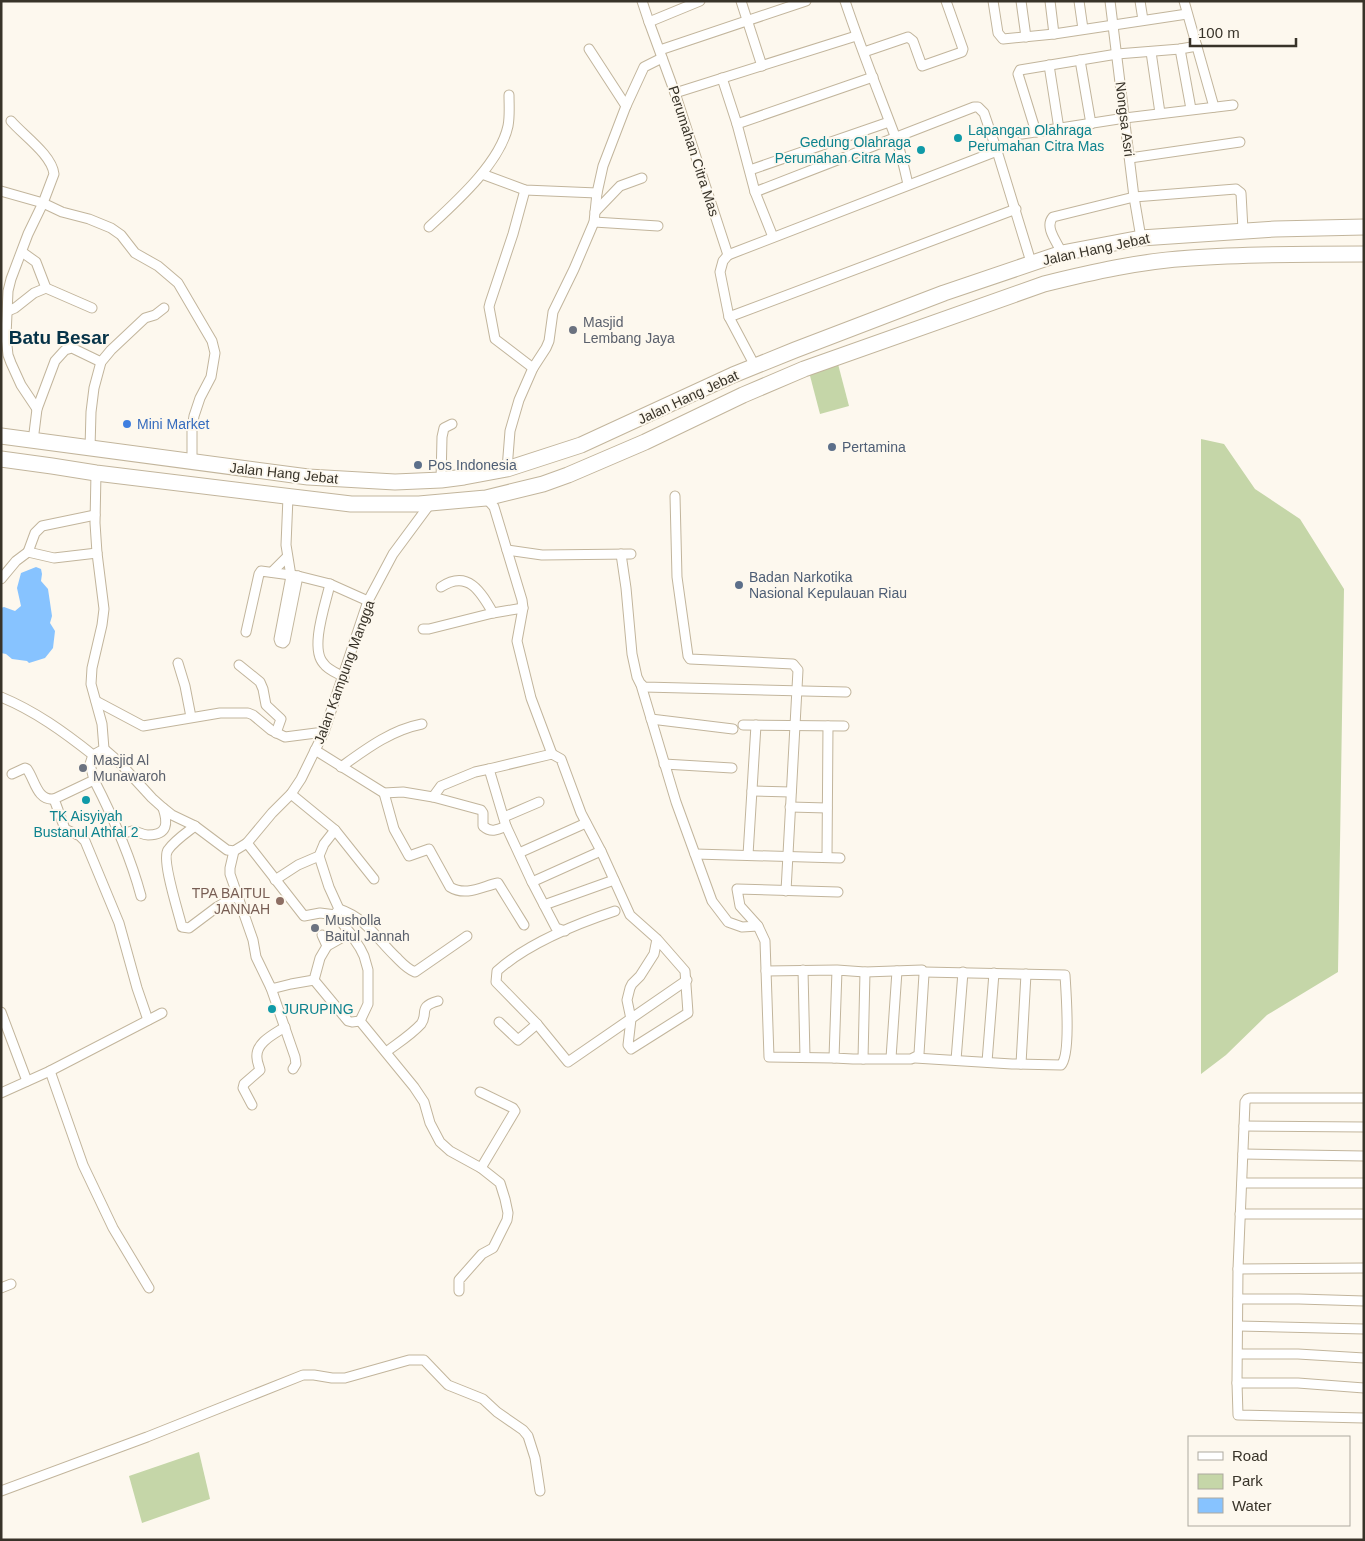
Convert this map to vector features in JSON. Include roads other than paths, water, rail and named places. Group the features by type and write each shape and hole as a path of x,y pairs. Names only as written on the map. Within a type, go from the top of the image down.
{"highway":[{"name":"Jalan Hang Jebat","path":"1,436 308,477 395,482 441,480 508,469 581,445 755,366 1031,262 1062,253 1141,238 1275,228 1364,228"},
{"path":"1,459 96,474 351,504 430,504 486,498 543,484 568,475 804,369 1044,284 1122,266 1190,258 1247,255 1364,254"},
{"path":"581,445 589,466"}],"street":[{"name":"Perumahan Citra Mas","path":"642,1 675,93 728,254"},
{"path":"649,22 700,1"},
{"path":"741,1 762,66"},
{"path":"508,469 510,431 519,400 533,368 546,348 551,336 553,312 594,222 603,166 626,106 644,67 661,54 806,1"},
{"path":"845,1 856,36 864,52 895,137 908,184"},
{"path":"864,52 908,37 913,41 922,66 962,52 964,49 946,1"},
{"path":"993,1 998,33 1001,38 1007,39 1054,34 1187,14"},
{"path":"1021,1 1026,37"},
{"path":"1050,1 1054,34"},
{"path":"1078,1 1083,29"},
{"name":"Nongsa Asri","path":"1110,1 1134,197 1141,238"},
{"path":"1140,1 1143,20"},
{"path":"1184,1 1214,107"},
{"path":"675,93 856,36"},
{"path":"1036,132 1018,74 1020,70 1116,54 1197,46"},
{"path":"588,49 626,106"},
{"path":"1180,49 1191,109"},
{"path":"1151,52 1160,113"},
{"path":"1080,60 1091,124"},
{"path":"1049,65 1060,129"},
{"path":"722,78 737,124 755,192 773,237"},
{"path":"737,124 873,78"},
{"path":"429,227 482,174 501,147 510,116 509,95"},
{"path":"1022,134 1160,113 1233,105"},
{"path":"755,192 895,137 978,107 984,113 997,151 1031,262"},
{"path":"11,121 42,152 52,166 54,174 44,203 28,234 5,289 8,311 4,327 10,363 21,385 37,409"},
{"path":"750,170 888,122"},
{"path":"1130,158 1240,142"},
{"path":"755,366 729,317 720,272 723,261 728,254 997,151"},
{"path":"482,174 525,190 597,194"},
{"path":"595,212 620,186 642,178"},
{"path":"1062,253 1050,228 1050,220 1053,216 1134,197 1236,189 1241,194 1243,230"},
{"path":"525,190 514,234 489,307 495,339 533,368"},
{"path":"1,191 44,203 62,212 116,231 135,253 158,266 178,283 212,341 215,352 211,377 200,398 193,422 192,462"},
{"path":"729,317 1016,209"},
{"path":"594,222 658,226"},
{"path":"22,252 36,262 46,288 92,308"},
{"path":"8,311 15,308 34,293 46,288"},
{"path":"90,448 94,388 101,362 145,318 155,315 164,308"},
{"path":"33,441 37,409 55,361 65,350 72,348 101,362"},
{"path":"441,480 442,437 444,428 452,424"},
{"path":"96,474 95,515 97,553 104,610 92,668 91,684 102,724 104,749 162,807 194,826 227,850 234,851 230,868 253,940 256,957 271,988 296,1060 294,1068"},
{"path":"675,496 678,577 688,656 690,659 793,664 798,670 786,891"},
{"path":"288,497 287,557 294,576 285,641 283,643 278,639 294,576"},
{"path":"486,498 494,507 523,608 517,641 531,698 552,754"},
{"name":"Jalan Kampung Mangga","path":"234,851 247,843 291,794 301,779 324,732 368,601 392,554 430,504"},
{"path":"1,579 16,561 28,552 35,533 42,526 95,515"},
{"path":"507,550 542,556 632,554"},
{"path":"28,552 54,558 97,553"},
{"path":"621,554 632,654 637,677 676,802 712,901 728,922 742,927 758,926"},
{"path":"272,572 287,557"},
{"path":"246,632 259,574 263,570 330,584 368,601"},
{"path":"442,587 449,582 458,581 476,587 493,612"},
{"path":"330,584 317,638 320,660 325,666 344,677"},
{"path":"423,630 493,612 523,608"},
{"path":"178,663 191,717"},
{"path":"239,665 260,682 266,705 281,719 276,733"},
{"path":"641,685 644,687 846,692"},
{"path":"1,697 37,714 92,755"},
{"path":"96,702 143,726 220,713 248,713 276,733 288,738 324,732"},
{"path":"651,719 733,729"},
{"path":"341,767 392,733 410,726 422,724"},
{"path":"743,725 844,726"},
{"path":"748,855 756,725"},
{"path":"827,857 828,726"},
{"path":"92,755 104,749"},
{"path":"315,750 384,793 403,792 433,797 481,810 483,813 483,826 488,830 495,831 505,822 539,802"},
{"path":"433,797 441,786 474,772 552,754 558,756 563,762 576,801 630,915 658,939 685,971 688,1014 631,1049 628,1045 631,1019 627,1000 632,984 643,972 654,954 658,939"},
{"path":"92,755 90,764 94,780 120,834 141,896"},
{"path":"664,764 732,768"},
{"path":"12,774 25,768 27,769 37,788 47,800 54,799 94,780"},
{"path":"489,769 505,822 532,882 556,928 564,931"},
{"path":"752,791 791,792"},
{"path":"384,793 394,829 409,856 429,850 450,887 454,889 474,891 498,883 524,925"},
{"path":"291,794 335,830 374,879"},
{"path":"54,799 65,829 80,836 85,841 119,923 148,1020"},
{"path":"120,834 132,831 147,835 161,832 167,821 162,807"},
{"path":"790,807 827,808"},
{"path":"519,853 586,823"},
{"path":"194,826 169,848 166,853 167,870 182,927 189,928 217,907 238,896"},
{"path":"335,830 324,844 319,856 338,912 364,956 368,970 368,1004 360,1021"},
{"path":"247,843 304,916 320,913 351,913 360,919 388,950 410,970 415,972 467,936"},
{"path":"532,882 601,851"},
{"path":"695,854 840,858"},
{"path":"275,880 298,864 319,856"},
{"path":"544,906 614,880"},
{"path":"766,971 837,970 865,972 920,969 924,972 1065,975 1067,1040 1064,1061 1061,1065 915,1058 771,1058 768,1056 765,941 758,926 740,906 737,890 838,892"},
{"path":"615,911 534,944 510,959 497,971 496,982 537,1024 569,1062 686,980"},
{"path":"314,980 320,958 327,946 350,933"},
{"path":"322,935 327,946"},
{"path":"803,970 805,1057"},
{"path":"834,1058 837,970"},
{"path":"891,1058 897,971"},
{"path":"863,1059 865,972"},
{"path":"915,1058 919,1054 924,972"},
{"path":"956,1060 963,972"},
{"path":"987,1062 994,973"},
{"path":"1020,1064 1026,974"},
{"path":"271,988 314,980"},
{"path":"314,980 348,1021 360,1021"},
{"path":"386,1052 422,1023 425,1008 432,1002 438,1001"},
{"path":"1,1012 27,1081"},
{"path":"1,1093 50,1071 162,1012"},
{"path":"360,1021 423,1100 430,1123 440,1142 450,1151 481,1168 500,1183 506,1198 508,1213 492,1248 482,1254 459,1280 459,1291"},
{"path":"499,1022 518,1040 537,1024"},
{"path":"252,1105 243,1088 244,1084 260,1070 256,1058 258,1050 264,1041 285,1028"},
{"path":"50,1071 83,1166 113,1228 149,1288"},
{"path":"480,1092 513,1108 515,1111 481,1168"},
{"path":"1364,1098 1247,1099 1245,1102 1238,1269 1237,1383 1238,1415 1364,1418"},
{"path":"1244,1126 1364,1127"},
{"path":"1243,1154 1364,1156"},
{"path":"1242,1183 1364,1183"},
{"path":"1240,1214 1364,1214"},
{"path":"1238,1269 1364,1268"},
{"path":"1,1288 11,1284"},
{"path":"1238,1299 1364,1301"},
{"path":"1238,1326 1364,1329"},
{"path":"1238,1354 1298,1354 1364,1358"},
{"path":"1,1491 302,1376 314,1374 332,1378 345,1378 409,1360 424,1360 448,1385 482,1399 497,1412 524,1430 528,1436 535,1458 540,1491"},
{"path":"1237,1383 1298,1383 1364,1388"}],"water":[{"path":"36,567 41,569 41,581 48,589 52,616 50,623 55,631 53,648 45,658 29,663 12,659 6,654 1,653 1,608 4,607 15,611 21,606 17,588 21,573"}],"place":[{"name":"Lapangan Olahraga Perumahan Citra Mas","path":"958,138"},
{"name":"Gedung Olahraga Perumahan Citra Mas","path":"921,150"},
{"name":"Masjid Lembang Jaya","path":"573,330"},
{"name":"Mini Market","path":"127,424"},
{"name":"Pertamina","path":"832,447"},
{"name":"Pos Indonesia","path":"418,465"},
{"name":"Badan Narkotika Nasional Kepulauan Riau","path":"739,585"},
{"name":"Masjid Al Munawaroh","path":"83,768"},
{"name":"TK Aisyiyah Bustanul Athfal 2","path":"86,800"},
{"name":"TPA BAITUL JANNAH","path":"280,901"},
{"name":"Musholla Baitul Jannah","path":"315,928"},
{"name":"JURUPING","path":"272,1009"}],"district":[{"name":"Batu Besar","path":"59,337"}]}
